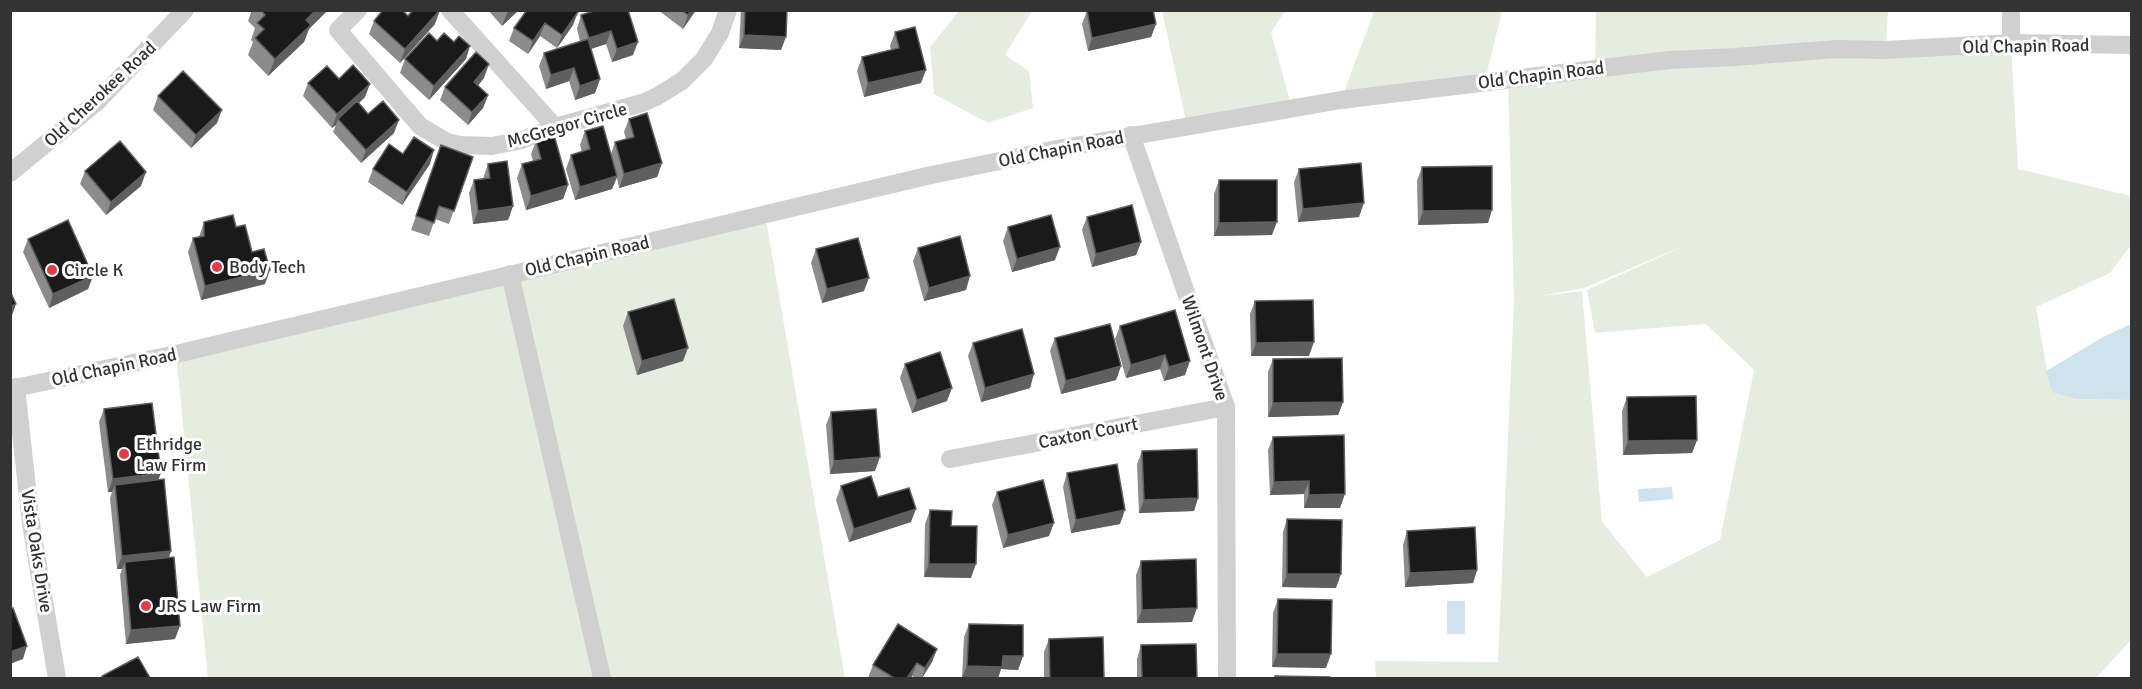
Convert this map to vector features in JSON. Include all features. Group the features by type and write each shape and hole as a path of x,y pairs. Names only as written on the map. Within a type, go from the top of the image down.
{"street":[{"name":"Old Cherokee Road","path":"10,173 98,101 185,10"},
{"name":"McGregor Circle","path":"358,10 338,30 420,126 447,142 492,146 522,140 555,127 642,103 669,89 682,81 704,59 720,33 728,10"},
{"path":"450,10 555,127"},
{"path":"2011,10 2011,44"},
{"name":"Old Chapin Road","path":"13,388 176,354 927,176 1131,135 1341,100 1669,60 1837,49 1886,50 2011,44 2132,45"},
{"name":"Wilmont Drive","path":"1131,135 1226,407 1227,678"},
{"path":"510,274 602,678"},
{"name":"Vista Oaks Drive","path":"13,388 31,524 57,678"},
{"name":"Caxton Court","path":"950,459 1226,407"}],"shaded area":[{"path":"959,11 1032,11 1005,55 1029,71 1033,108 988,123 934,94 930,47"},
{"path":"1162,11 1285,11 1271,32 1292,108 1187,126"},
{"path":"1374,11 1502,11 1485,81 1341,100"},
{"path":"1596,11 1888,11 1886,50 2011,43 2018,169 2131,196 2131,245 2110,273 2036,307 2047,371 2076,399 2131,400 2131,640 2096,678 1376,678 1375,661 1498,662 1514,300 1508,79 1595,68","holes":["1688,244 1587,290 1595,333 1706,324 1754,370 1720,540 1647,577 1602,522 1582,291 1540,296 1584,288"]},
{"path":"765,214 845,678 208,678 176,354"}],"water":[{"path":"2131,324 2131,400 2076,399 2052,392 2046,371 2103,337"},
{"path":"1672,487 1673,499 1639,502 1638,489"},
{"path":"1447,601 1465,601 1465,634 1447,634"}],"building":[{"path":"261,10 316,10 306,20 311,25 275,59 255,38 264,29 257,23 265,15"},
{"path":"383,10 402,10 408,16 413,10 440,10 405,49 374,21"},
{"path":"527,10 576,10 578,12 562,35 545,23 533,41 514,28"},
{"path":"597,10 628,10 638,42 617,49 611,31 589,38 581,15"},
{"path":"681,10 691,10 688,15"},
{"path":"745,10 787,10 786,37 744,35"},
{"path":"1153,10 1156,24 1092,38 1087,11"},
{"path":"915,27 926,70 868,83 862,57 899,48 895,32"},
{"path":"429,33 437,41 444,33 454,42 459,36 470,46 434,86 405,59"},
{"path":"588,39 600,79 580,86 574,68 551,75 544,53"},
{"path":"476,52 489,64 474,82 488,95 472,112 445,87"},
{"path":"353,65 370,84 337,114 308,83 327,66 339,79"},
{"path":"183,71 222,110 196,135 158,96"},
{"path":"357,101 368,114 383,101 399,120 366,150 338,119"},
{"path":"647,113 662,163 624,174 615,142 634,137 629,119"},
{"path":"603,126 617,176 580,187 571,155 590,149 585,131"},
{"path":"554,135 568,185 531,196 522,164 541,159 536,141"},
{"path":"414,137 434,150 407,192 373,169 389,144 403,154"},
{"path":"120,141 146,172 111,202 85,171"},
{"path":"441,145 473,157 454,211 439,206 434,223 416,216"},
{"path":"507,161 513,206 478,211 474,180 490,178 488,164"},
{"path":"1361,163 1364,203 1303,209 1299,169"},
{"path":"1492,166 1492,210 1423,211 1422,167"},
{"path":"1219,180 1277,180 1277,222 1219,223"},
{"path":"1132,205 1141,242 1096,254 1087,217"},
{"path":"233,215 236,227 245,225 252,252 264,249 270,270 205,286 193,238 204,236 204,222"},
{"path":"1051,215 1060,247 1017,259 1008,227"},
{"path":"68,220 93,276 53,294 28,239"},
{"path":"960,236 970,276 929,288 918,248"},
{"path":"858,238 869,278 827,289 816,249"},
{"path":"10,291 16,304 10,307"},
{"path":"674,299 688,348 642,361 628,312"},
{"path":"1313,300 1314,342 1256,343 1255,301"},
{"path":"1175,310 1190,361 1169,367 1165,355 1131,365 1120,326"},
{"path":"1110,324 1121,366 1066,381 1055,338"},
{"path":"1022,329 1034,374 985,388 973,343"},
{"path":"940,352 952,388 917,400 905,364"},
{"path":"1342,358 1343,402 1273,403 1273,359"},
{"path":"1696,396 1697,440 1628,441 1627,397"},
{"path":"152,403 161,473 113,479 104,409"},
{"path":"876,409 880,457 834,461 831,412"},
{"path":"1344,435 1345,494 1309,495 1309,481 1274,482 1273,437"},
{"path":"1197,449 1198,498 1144,500 1142,451"},
{"path":"1117,464 1125,510 1076,520 1067,473"},
{"path":"871,476 878,497 909,488 916,509 854,529 841,486"},
{"path":"164,479 171,551 122,556 115,485"},
{"path":"1043,480 1054,523 1008,535 997,492"},
{"path":"930,510 952,511 951,526 977,526 976,564 929,564"},
{"path":"1287,519 1342,520 1341,574 1287,574"},
{"path":"1475,527 1477,570 1410,573 1407,531"},
{"path":"174,557 180,626 131,630 125,562"},
{"path":"1196,559 1197,608 1142,610 1141,561"},
{"path":"1278,599 1332,600 1331,654 1277,654"},
{"path":"13,608 27,646 10,652 10,609"},
{"path":"898,624 937,649 925,668 917,663 907,678 894,678 873,665"},
{"path":"969,624 1023,625 1023,656 1003,656 1002,667 967,666"},
{"path":"1103,637 1104,678 1050,678 1049,639"},
{"path":"1196,644 1197,678 1142,678 1141,645"},
{"path":"138,657 150,678 103,678 102,676"},
{"path":"1275,676 1330,677 1330,678 1275,678"}],"place":[{"name":"Body Tech","path":"217,267"},
{"name":"Circle K","path":"52,270"},
{"name":"Ethridge Law Firm","path":"124,454"},
{"name":"JRS Law Firm","path":"146,606"}]}
